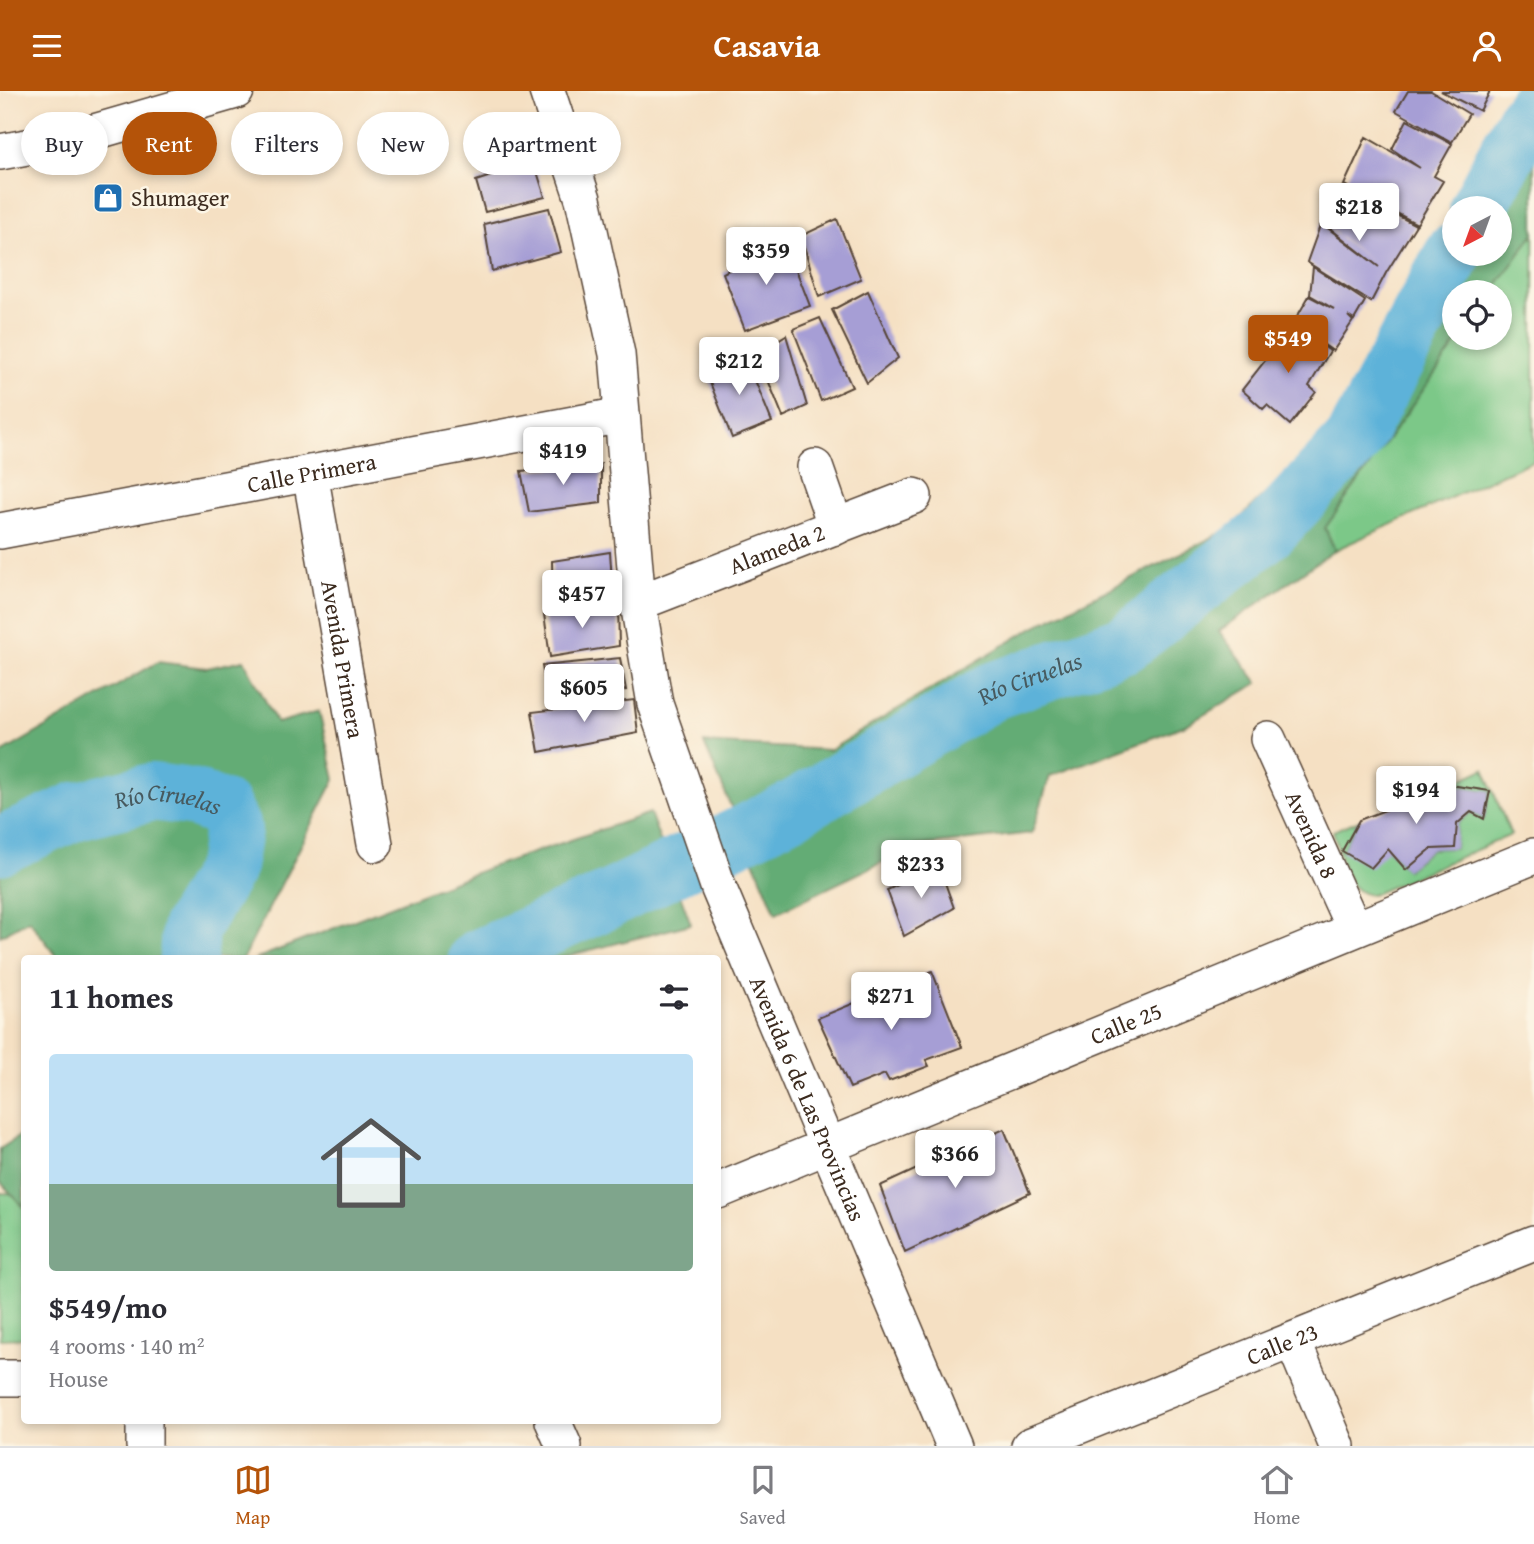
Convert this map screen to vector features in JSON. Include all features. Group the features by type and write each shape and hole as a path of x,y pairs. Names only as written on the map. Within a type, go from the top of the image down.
{"street":[{"path":"0,152 70,139 236,91"},
{"name":"Avenida 6 de Las Provincias","path":"547,91 583,199 617,354 638,603 655,704 719,889 954,1446"},
{"name":"Calle Primera","path":"0,531 622,415"},
{"path":"815,467 836,527"},
{"name":"Avenida Primera","path":"310,473 375,844"},
{"name":"Alameda 2","path":"638,603 914,496"},
{"name":"Avenida 8","path":"1268,739 1354,929"},
{"name":"Calle 25","path":"721,1190 1534,856"},
{"name":"Calle 23","path":"1030,1446 1534,1243"},
{"path":"1293,1341 1337,1446"},
{"path":"0,1378 21,1378"},
{"path":"144,1424 144,1446"},
{"path":"554,1424 564,1446"}],"green space":[{"path":"1529,91 1534,91 1534,233 1512,264 1512,196 1469,196"},
{"path":"1534,233 1534,460 1335,550 1325,528 1451,350 1512,350 1512,280 1501,280"},
{"path":"1442,243 1442,266 1511,266 1501,280 1442,280 1442,350 1451,350 1325,528 1335,550 1219,631 1258,683 1186,725 1050,776 1032,833 916,846 776,913 704,743 830,750 1034,627 1229,529 1339,423"},
{"path":"244,660 277,723 319,711 335,779 245,955 56,955 29,920 0,936 0,754 158,662 207,668"},
{"path":"1484,769 1511,835 1372,895 1355,888 1341,861 1333,831 1359,820 1342,851 1388,849 1407,870 1431,849 1455,848 1457,824 1471,812 1484,819 1490,791 1450,785"},
{"path":"650,813 691,924 571,955 265,955 488,868"},
{"path":"21,1135 21,1204 0,1182 0,1149"},
{"path":"0,1193 21,1194 21,1338 0,1339"}],"building":[{"path":"1408,91 1431,91 1469,114 1452,142 1396,111"},
{"path":"1441,91 1490,91 1480,111"},
{"path":"1407,120 1452,144 1434,176 1443,181 1417,224 1344,185 1366,137 1420,168 1392,149"},
{"path":"494,175 538,175 545,197 485,212 476,181"},
{"path":"1342,187 1416,225 1371,302 1307,262 1321,223 1379,267 1322,222"},
{"path":"549,208 561,252 492,271 484,224"},
{"path":"837,219 861,279 819,297 801,236"},
{"path":"785,241 810,306 745,330 723,273"},
{"path":"1313,267 1365,301 1354,320 1348,316 1353,321 1333,351 1293,324 1309,296 1334,309 1310,295"},
{"path":"868,291 898,358 867,383 832,310"},
{"path":"820,318 852,387 821,401 793,329"},
{"path":"1293,325 1330,351 1309,386 1316,392 1290,425 1267,405 1263,409 1242,390"},
{"path":"786,335 807,406 783,417 757,353"},
{"path":"746,358 772,422 732,438 705,370"},
{"path":"601,464 601,503 529,512 521,471"},
{"path":"610,552 613,597 553,603 552,561"},
{"path":"618,604 619,646 550,657 544,614"},
{"path":"620,658 626,690 547,697 542,666"},
{"path":"634,700 638,733 539,752 532,712"},
{"path":"1450,785 1490,791 1484,819 1471,812 1457,824 1455,848 1431,849 1406,870 1388,849 1371,868 1342,851 1359,820"},
{"path":"939,866 954,908 904,936 887,890"},
{"path":"932,971 962,1047 926,1060 929,1066 889,1081 885,1074 850,1088 818,1018"},
{"path":"1004,1129 1030,1193 905,1252 880,1186"}],"waterway":[{"name":"Río Ciruelas","path":"1484,196 1524,121 1534,108"},
{"name":"Río Ciruelas","path":"486,955 610,899 792,810 993,691 1125,644 1270,530 1353,441 1447,266"},
{"name":"Río Ciruelas","path":"0,846 76,811 152,792 191,797 223,809 233,830 227,867 190,929 188,955"}],"place":[{"name":"Shumager","path":"108,198"}]}
